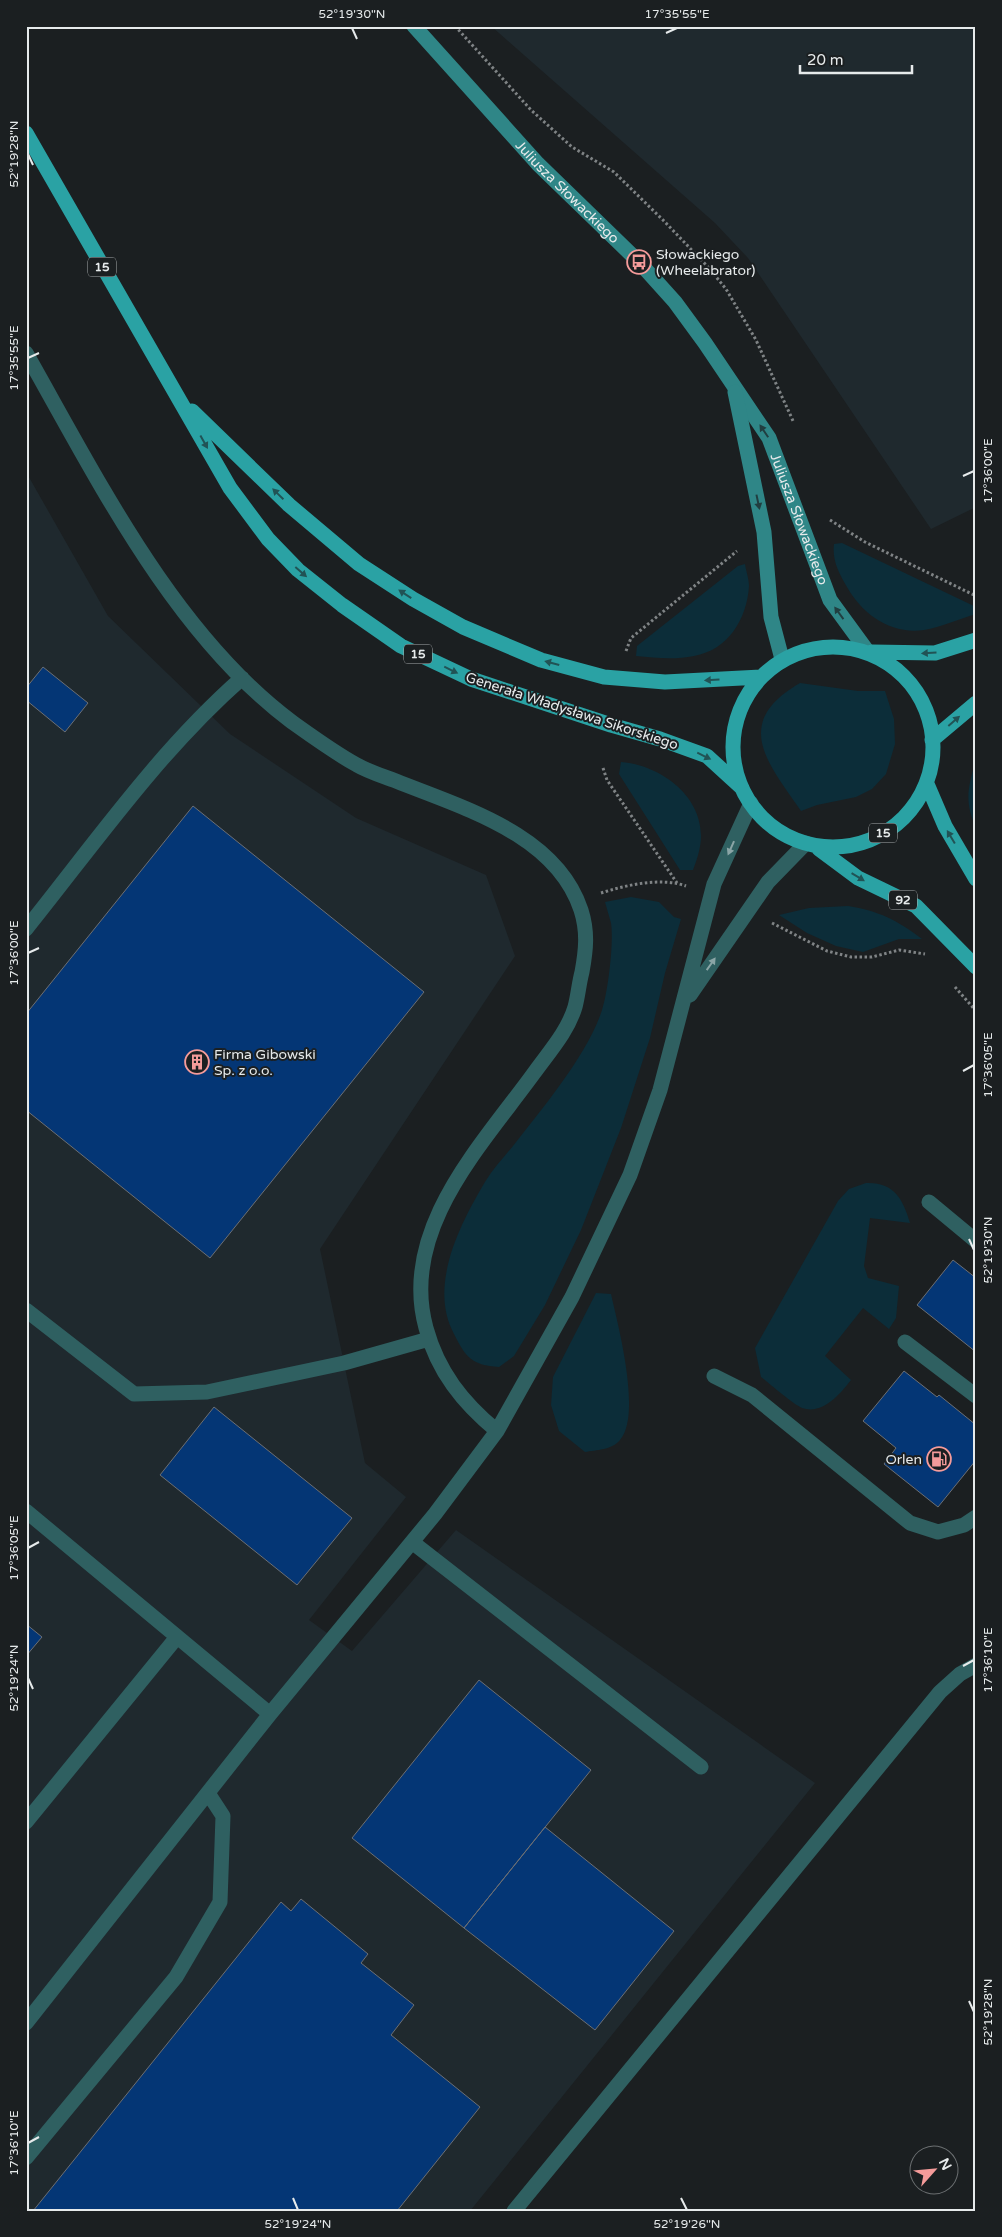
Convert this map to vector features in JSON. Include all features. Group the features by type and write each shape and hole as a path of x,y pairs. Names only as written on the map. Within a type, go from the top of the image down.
{"main road":[{"name":"Generała Władysława Sikorskiego","path":"26,133 230,488 268,539 298,570 342,605 394,641 471,680 660,739 708,756 742,788"},
{"name":"Generała Władysława Sikorskiego","path":"181,400 289,505 359,564 413,599 463,627 541,660 604,677 665,682 761,677"},
{"name":"15","path":"868,652 896,668 913,685 925,706 932,728 932,758 926,784 916,803 902,820 885,832 866,841 844,846 812,846 775,828 751,803 742,788 736,769 733,749 734,730 746,698 761,677 782,659 811,649 830,646 868,652 935,653 976,640"},
{"path":"932,740 976,703"},
{"path":"926,784 944,826 976,879"},
{"name":"92","path":"812,846 858,878 916,906 976,967"}],"street":[{"name":"Juliusza Słowackiego","path":"414,26 538,164 639,262 675,302 724,370 769,438 830,600 868,652"},
{"name":"Juliusza Słowackiego","path":"733,386 764,532 771,617 782,659"}],"lane":[{"path":"26,353 128,529 171,594 225,662 292,722 358,766 505,827 540,850 566,878 577,902 587,944 575,1008 559,1038 456,1182 428,1238 420,1270 421,1309 429,1339 442,1368 464,1401 497,1431"},
{"path":"26,929 140,786 206,710 242,678"},
{"path":"26,2023 270,1714 412,1542 497,1431 572,1298 630,1175 660,1090 714,884 751,803"},
{"path":"684,1004 768,882 812,846"},
{"path":"928,1202 976,1241"},
{"path":"26,1310 134,1394 207,1392 344,1363 429,1339"},
{"path":"905,1342 976,1396"},
{"path":"714,1376 752,1395 910,1524 938,1532 964,1525 976,1517"},
{"path":"26,1511 270,1714"},
{"path":"412,1542 701,1767"},
{"path":"26,1822 178,1636"},
{"path":"514,2211 940,1692 960,1674 976,1665"},
{"path":"26,2158 176,1977 220,1902 223,1816 208,1793"}],"path":[{"path":"625,651 631,638 737,553 739,546"},
{"path":"603,768 607,780 677,883"},
{"path":"577,902 617,888 649,883 677,883 691,888"},
{"path":"767,920 827,951 851,958 872,956 898,950 929,954"}],"shaded area":[{"path":"491,26 976,26 976,507 931,529 748,258 715,223"},
{"path":"26,472 108,616 230,734 356,818 486,875 515,956 320,1249 365,1463 406,1497 309,1620 352,1651 456,1530 815,1783 470,2211 26,2211"},
{"path":"842,543 976,607 976,614 924,630 912,631 889,626 869,614 853,597 847,587 839,572 834,556 834,544"},
{"path":"745,564 749,586 744,610 734,631 726,640 706,653 694,656 658,658 636,656 637,646 738,566"},
{"path":"800,683 858,691 885,691 894,719 895,744 886,774 872,789 856,797 817,805 801,811 777,776 762,744 761,728 766,713 779,698"},
{"path":"976,760 976,828 970,810 969,794"},
{"path":"621,762 650,769 663,776 686,795 694,807 699,821 701,836 693,870 680,870 619,774"},
{"path":"631,897 659,902 674,917 681,919 665,973 650,1038 621,1128 581,1230 545,1305 514,1356 499,1367 482,1364 471,1359 462,1349 447,1315 444,1296 450,1256 457,1236 485,1182 563,1081 586,1045 602,1010 608,980 612,931 605,902"},
{"path":"848,906 887,917 922,939 899,939 863,952 836,946 807,933 779,915 809,908"},
{"path":"866,1183 884,1185 896,1194 904,1206 910,1223 870,1218 864,1266 868,1278 899,1286 896,1318 889,1329 863,1308 825,1356 851,1380 836,1397 824,1406 817,1409 802,1408 761,1377 755,1348 838,1201 849,1189"},
{"path":"596,1293 611,1294 623,1347 629,1391 629,1411 626,1428 617,1443 604,1449 585,1452 559,1431 551,1405 553,1377"}],"building":[{"path":"43,667 88,703 65,732 26,700 26,688"},
{"name":"Firma Gibowski Sp. z o.o.","path":"193,806 424,992 210,1258 26,1110 26,1014"},
{"path":"953,1260 976,1278 976,1352 917,1305"},
{"path":"904,1371 937,1397 939,1395 976,1425 976,1460 938,1507 884,1464 896,1448 863,1421"},
{"path":"214,1407 352,1518 297,1585 160,1475"},
{"path":"26,1624 42,1637 26,1656"},
{"path":"479,1680 591,1770 464,1928 352,1838"},
{"path":"545,1827 674,1931 595,2030 464,1928"},
{"path":"301,1899 368,1954 361,1963 414,2005 391,2035 480,2107 397,2211 33,2211 281,1902 291,1911"}],"place":[{"name":"Słowackiego (Wheelabrator)","path":"639,262"},
{"name":"Firma Gibowski Sp. z o.o.","path":"197,1062"},
{"name":"Orlen","path":"939,1459"}]}
